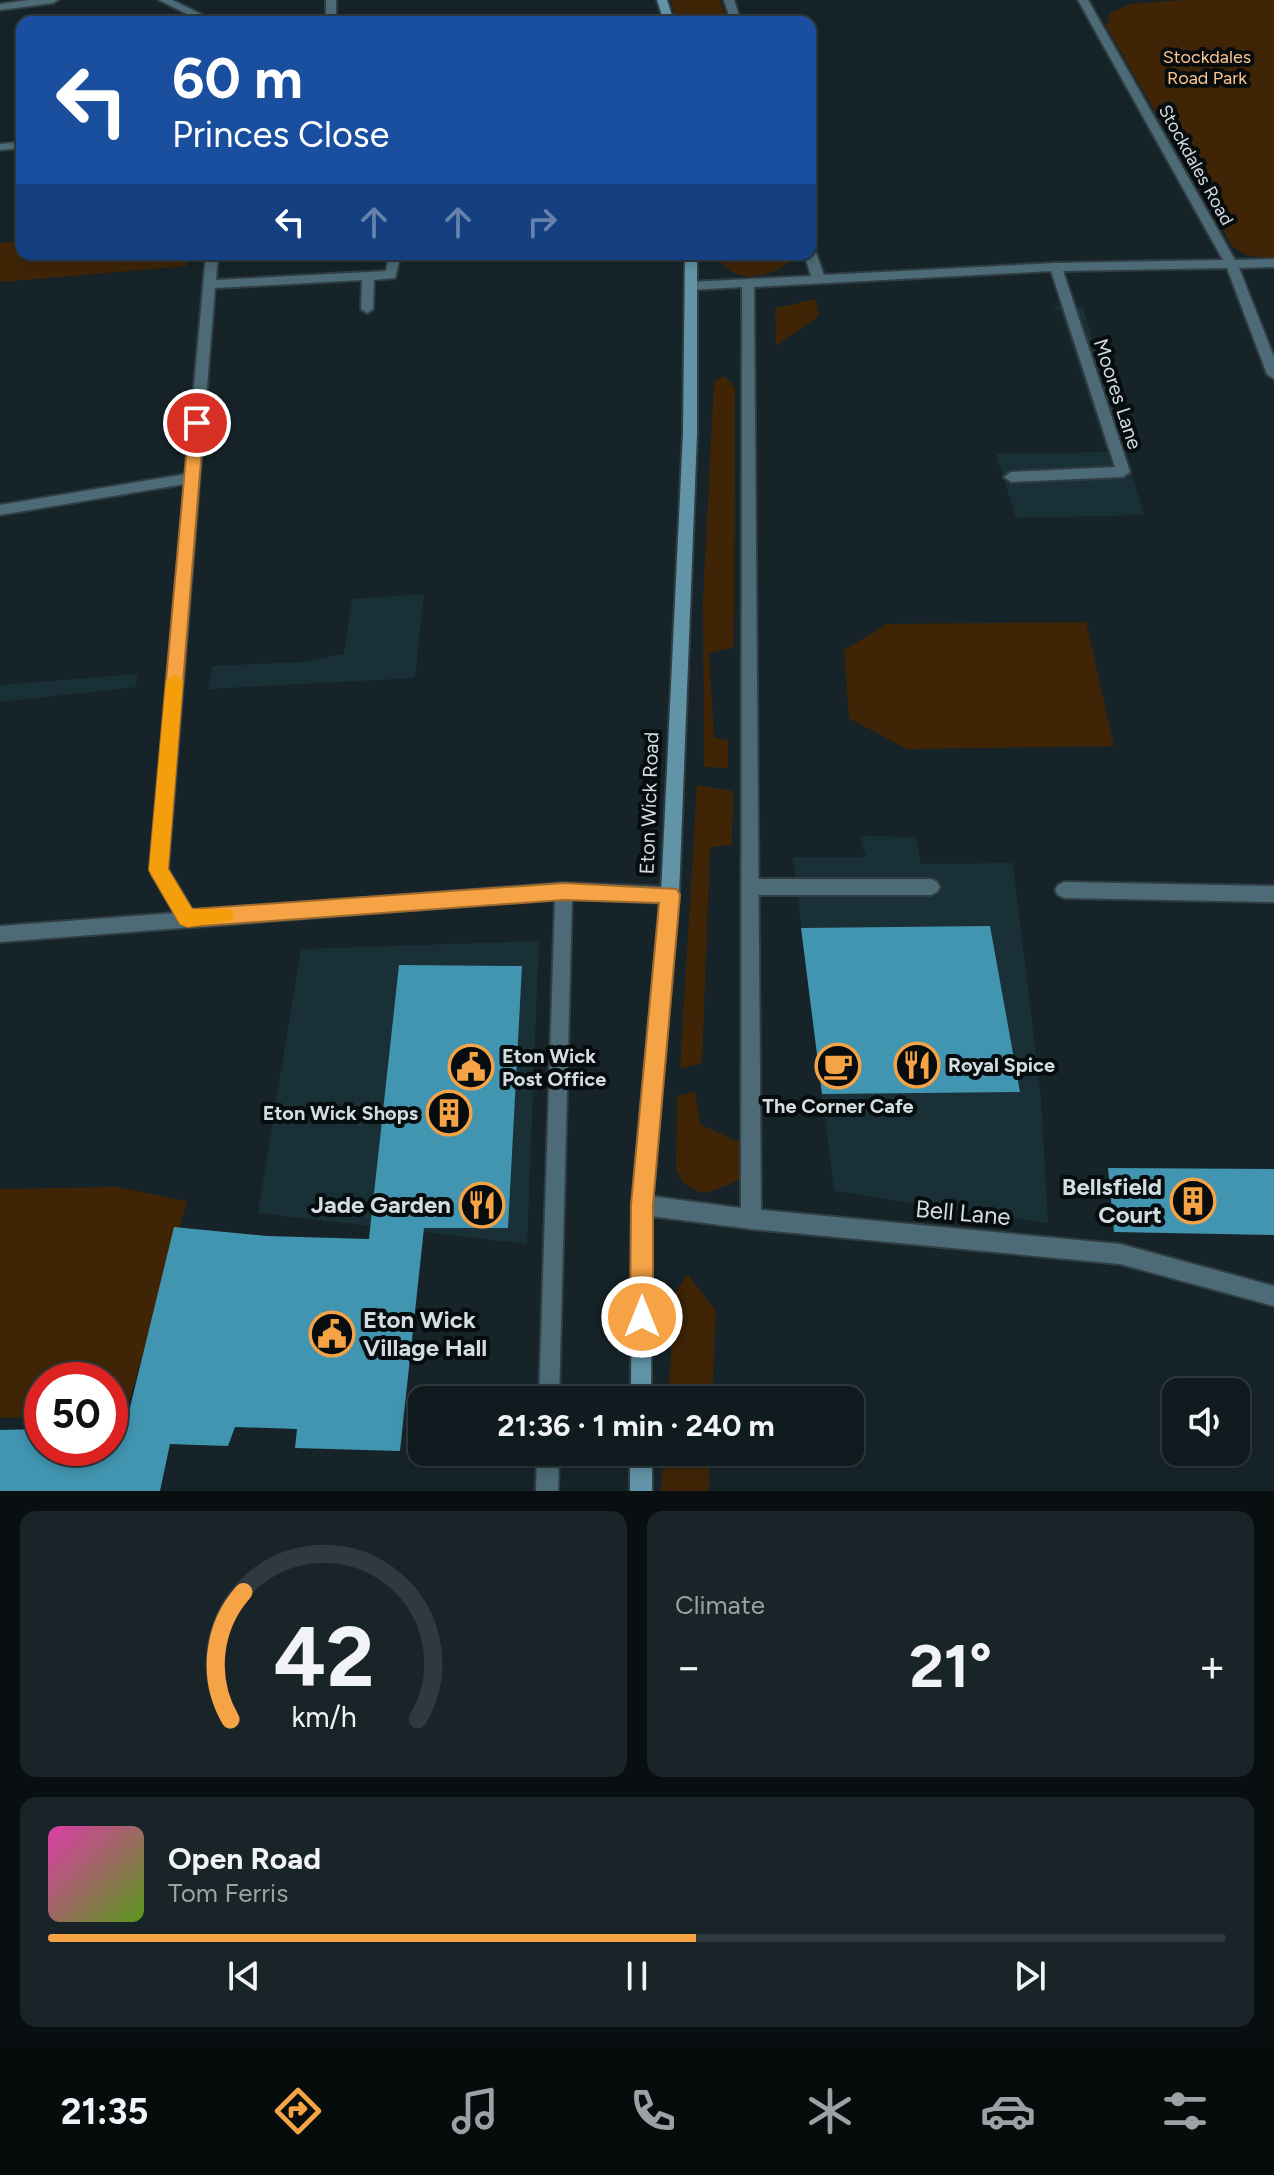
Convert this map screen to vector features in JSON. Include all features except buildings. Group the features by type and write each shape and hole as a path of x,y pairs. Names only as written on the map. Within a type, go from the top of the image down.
{"main road":[{"name":"Eton Wick Road","path":"641,1386 642,1205 670,895 690,433 691,260"},
{"path":"641,1466 641,1491"}],"street":[{"path":"0,7 53,0"},
{"path":"164,0 199,16"},
{"name":"Stockdales Road","path":"1083,0 1231,263 1274,374"},
{"path":"187,918 159,870 211,260"},
{"path":"209,284 391,275 394,260"},
{"path":"812,260 819,280"},
{"path":"691,286 1056,267 1274,263"},
{"name":"Moores Lane","path":"1011,477 1123,472 1056,267"},
{"path":"367,309 368,276"},
{"path":"748,282 751,1219"},
{"path":"0,510 192,478"},
{"path":"750,887 931,887"},
{"path":"1064,890 1274,894"},
{"path":"549,1386 564,891"},
{"path":"0,934 564,891 670,895"},
{"name":"Bell Lane","path":"642,1205 751,1219 1120,1254 1274,1296"},
{"path":"547,1491 548,1466"}],"shaded area":[{"path":"1052,306 1083,307 1144,515 1016,518 996,454 1107,452 1061,312"},
{"path":"424,594 415,678 208,689 212,666 302,662 344,654 352,599"},
{"path":"137,674 136,687 0,702 0,685"},
{"path":"860,836 916,837 921,864 1013,863 1041,1098 1048,1223 834,1191 793,857 866,857"},
{"path":"539,941 527,1244 258,1213 301,949"}],"green space":[{"path":"671,0 720,0 725,16 675,16"},
{"name":"Stockdales Road Park","path":"1182,0 1274,0 1274,259 1246,255 1233,247 1106,26 1110,13 1130,4"},
{"path":"16,242 16,260 188,260 187,266 0,282 0,243"},
{"path":"721,260 791,260 779,269 755,276 732,272"},
{"path":"816,299 819,316 776,346 775,308"},
{"path":"725,376 735,388 734,647 709,653 714,738 728,740 728,768 704,767 703,601 714,381"},
{"path":"1086,622 1114,746 907,749 849,718 844,650 887,624"},
{"path":"697,785 733,791 732,845 710,847 702,1063 680,1069"},
{"path":"695,1091 700,1124 739,1142 740,1180 704,1194 684,1184 676,1170 677,1096"},
{"path":"117,1187 187,1201 128,1406 128,1362 24,1362 24,1417 0,1418 0,1189"},
{"path":"687,1274 716,1311 713,1386 669,1386 675,1294"},
{"path":"663,1466 710,1466 709,1491 661,1491"}],"slow traffic":[{"path":"175,681 159,870 187,918 224,915"}],"place":[{"name":"Royal Spice","path":"917,1065"},
{"name":"The Corner Cafe","path":"838,1066"},
{"name":"Eton Wick Post Office","path":"471,1067"},
{"name":"Eton Wick Shops","path":"449,1113"},
{"name":"Bellsfield Court","path":"1193,1201"},
{"name":"Jade Garden","path":"482,1205"},
{"name":"Eton Wick Village Hall","path":"332,1334"}],"route":[{"path":"197,423 159,870 187,918 564,891 670,895 642,1205 642,1317"}]}
